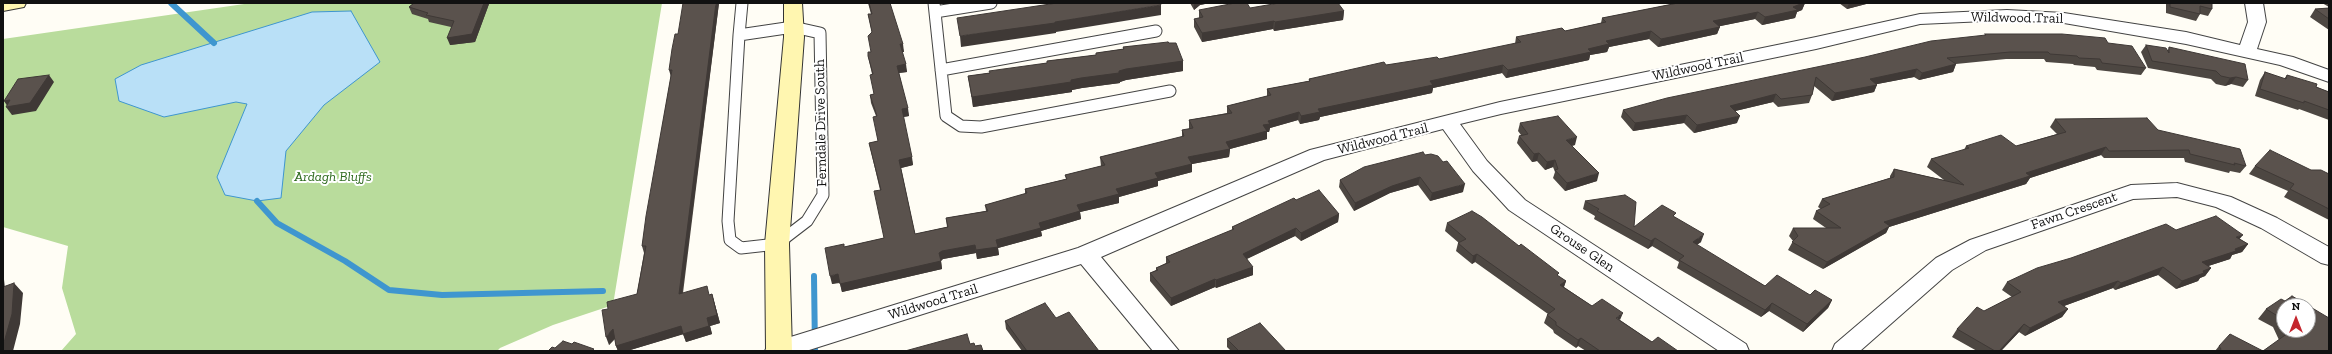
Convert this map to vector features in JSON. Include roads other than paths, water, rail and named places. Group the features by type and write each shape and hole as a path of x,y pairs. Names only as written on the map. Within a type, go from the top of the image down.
{"main road":[{"path":"3,5 17,3"},
{"name":"Ferndale Drive South","path":"778,351 777,244 794,27 793,3"}],"street":[{"path":"1928,3 1942,18"},
{"path":"2247,52 2257,22 2254,3"},
{"name":"Wildwood Trail","path":"778,351 1086,254 1317,155 1449,123 1500,108 1816,43 1920,19 2007,15 2064,18 2186,38 2286,61 2329,76"},
{"name":"Grouse Glen","path":"1449,123 1480,166 1517,205 1737,351"},
{"name":"Fawn Crescent","path":"1844,351 1944,264 1978,245 2131,192 2177,190 2223,202 2269,223 2329,257"},
{"path":"1086,254 1167,351"}],"lane":[{"path":"742,3 728,221 730,240 741,248 777,244"},
{"path":"991,3 934,8 946,116 961,126 981,127 1170,91"},
{"name":"Ferndale Drive South","path":"739,35 794,27 820,33 823,195 807,221 777,244"},
{"path":"941,70 1156,31"}],"water":[{"path":"351,11 380,62 324,105 286,151 281,198 257,201 225,195 217,177 247,104 236,102 164,117 119,101 115,79 141,65 312,12"}],"waterway":[{"path":"171,3 214,43"},
{"path":"257,201 277,223 345,261 389,290 442,295 603,291"},
{"path":"814,276 815,351"}],"park label":[{"name":"Ardagh Bluffs","path":"333,177"}]}
